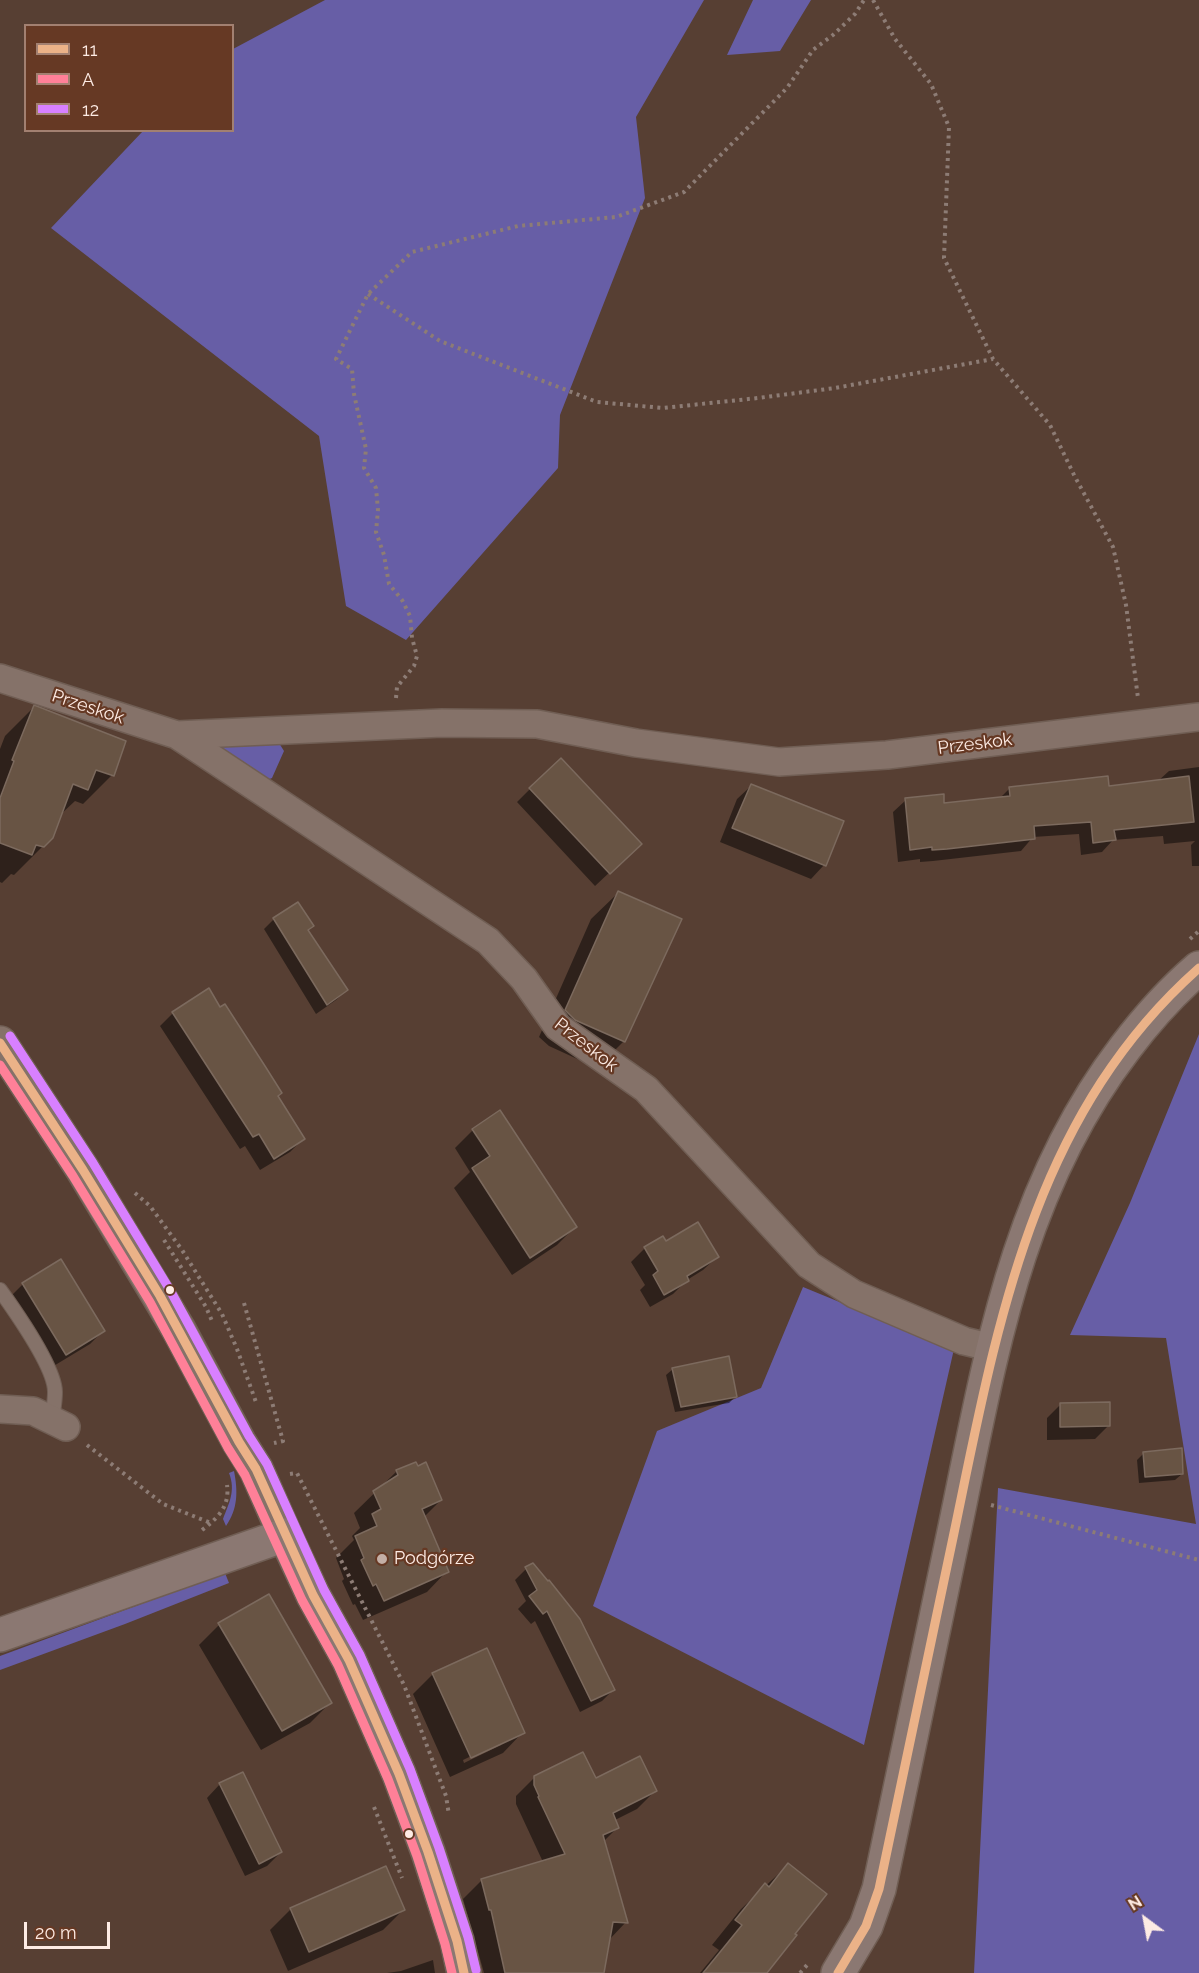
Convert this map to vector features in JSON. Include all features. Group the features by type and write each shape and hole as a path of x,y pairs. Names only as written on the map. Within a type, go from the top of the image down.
{"main road":[{"path":"838,1973 866,1926 879,1888 993,1348 1017,1259 1042,1191 1071,1130 1101,1080 1136,1033 1175,988 1199,968"},
{"path":"0,1635 285,1536 313,1595 349,1660 399,1774 428,1852 457,1941 464,1973"}],"street":[{"name":"Przeskok","path":"0,678 177,735 488,941 524,980 558,1027 646,1089 809,1265 854,1294 964,1341 993,1348"},
{"name":"Przeskok","path":"177,735 442,723 537,724 636,743 779,762 887,755 1199,717"},
{"path":"0,1044 83,1170 160,1296 256,1469 285,1536"},
{"path":"0,1409 33,1411 59,1424"}],"lane":[{"path":"0,1290 48,1370 55,1390 59,1424"}],"path":[{"path":"403,725 396,701 398,687 414,666 417,656 412,638 410,616 402,600 389,584 384,555 376,532 378,510 376,488 364,468 366,449 354,394 352,369 336,359 368,294 412,252 518,226 616,217 684,192 788,88 813,50 855,14 864,0"},
{"path":"873,0 895,39 931,84 949,127 944,258 993,358 1050,425 1113,547 1126,605 1142,724"},
{"path":"368,294 440,341 597,402 663,408 746,399 835,388 993,358"},
{"path":"239,1442 266,1431 271,1444 283,1441 244,1303"},
{"path":"59,1424 163,1504 211,1523"},
{"path":"196,1534 220,1515 228,1498 225,1477"},
{"path":"962,1495 1199,1560"},
{"path":"374,1806 400,1876"}],"shaded area":[{"path":"325,0 704,0 636,117 645,198 560,415 558,468 406,640 346,606 319,436 51,228 142,132 234,132 234,48"},
{"path":"753,0 811,0 780,51 727,55"},
{"path":"279,743 284,751 272,778 265,781 217,751 217,744"},
{"path":"1199,1034 1199,1973 974,1973 998,1488 1196,1524 1166,1338 1070,1335 1130,1203"},
{"path":"803,1287 954,1349 864,1745 593,1606 657,1431 761,1388"},
{"path":"234,1471 236,1500 233,1513 226,1526 223,1519 232,1491 229,1473"},
{"path":"225,1573 229,1583 0,1670 0,1656"}],"building":[{"path":"34,705 126,741 114,776 96,770 88,790 73,784 53,838 44,847 36,845 32,855 0,843 0,798"},
{"path":"561,758 642,844 610,874 529,788"},
{"path":"1108,776 1109,786 1189,776 1194,822 1114,830 1116,840 1093,843 1091,822 1034,826 1035,839 947,849 932,850 932,847 910,850 905,798 944,794 944,803 1010,796 1009,787"},
{"path":"751,784 844,821 826,866 732,828"},
{"path":"618,891 682,919 625,1042 575,1020 565,1010"},
{"path":"298,902 314,926 308,930 348,990 327,1005 273,918"},
{"path":"209,988 220,1007 225,1004 265,1066 282,1093 278,1096 305,1139 274,1159 259,1134 253,1137 172,1012"},
{"path":"500,1110 577,1227 530,1258 472,1168 490,1156 472,1129"},
{"path":"698,1222 719,1257 687,1276 689,1281 664,1295 653,1275 658,1271 644,1247 663,1236 666,1241"},
{"path":"61,1259 105,1331 66,1355 22,1283"},
{"path":"729,1356 737,1397 681,1407 672,1368"},
{"path":"1110,1402 1110,1426 1060,1427 1060,1403"},
{"path":"1182,1448 1183,1474 1145,1477 1143,1452"},
{"path":"416,1462 418,1466 426,1462 442,1500 422,1509 449,1572 384,1601 376,1584 373,1586 361,1560 364,1558 355,1536 377,1526 372,1514 381,1509 373,1491 398,1475 396,1470"},
{"path":"533,1563 580,1619 615,1690 591,1701 547,1611 543,1614 529,1596 537,1590 525,1567"},
{"path":"269,1594 332,1703 282,1731 218,1623"},
{"path":"487,1648 525,1733 471,1758 432,1673"},
{"path":"583,1752 596,1778 640,1756 657,1791 613,1813 619,1828 603,1835 628,1923 613,1922 604,1973 505,1973 491,1910 489,1910 481,1879 565,1854 538,1797 534,1776"},
{"path":"243,1772 282,1852 259,1864 219,1783"},
{"path":"788,1863 827,1894 795,1934 797,1935 767,1973 703,1973 742,1925 735,1920 765,1883 769,1887"},
{"path":"386,1866 405,1910 309,1952 290,1908"}],"transit line":[{"name":"11","path":"838,1973 866,1926 879,1889 987,1378 1006,1302 1030,1228 1059,1157 1096,1090 1142,1026 1199,968"},
{"name":"12","path":"10,1036 93,1163 170,1290 249,1436 267,1464 324,1590 360,1655 410,1769 439,1848 468,1937 476,1970"},
{"name":"11","path":"0,1043 83,1170 160,1296 256,1469 313,1595 349,1660 399,1774 428,1852 457,1941 464,1973"},
{"name":"A","path":"0,1065 73,1176 150,1302 228,1448 245,1475 302,1600 338,1665 388,1779 417,1856 452,1973"}],"place":[{"name":"Podgórze","path":"382,1559"}]}
